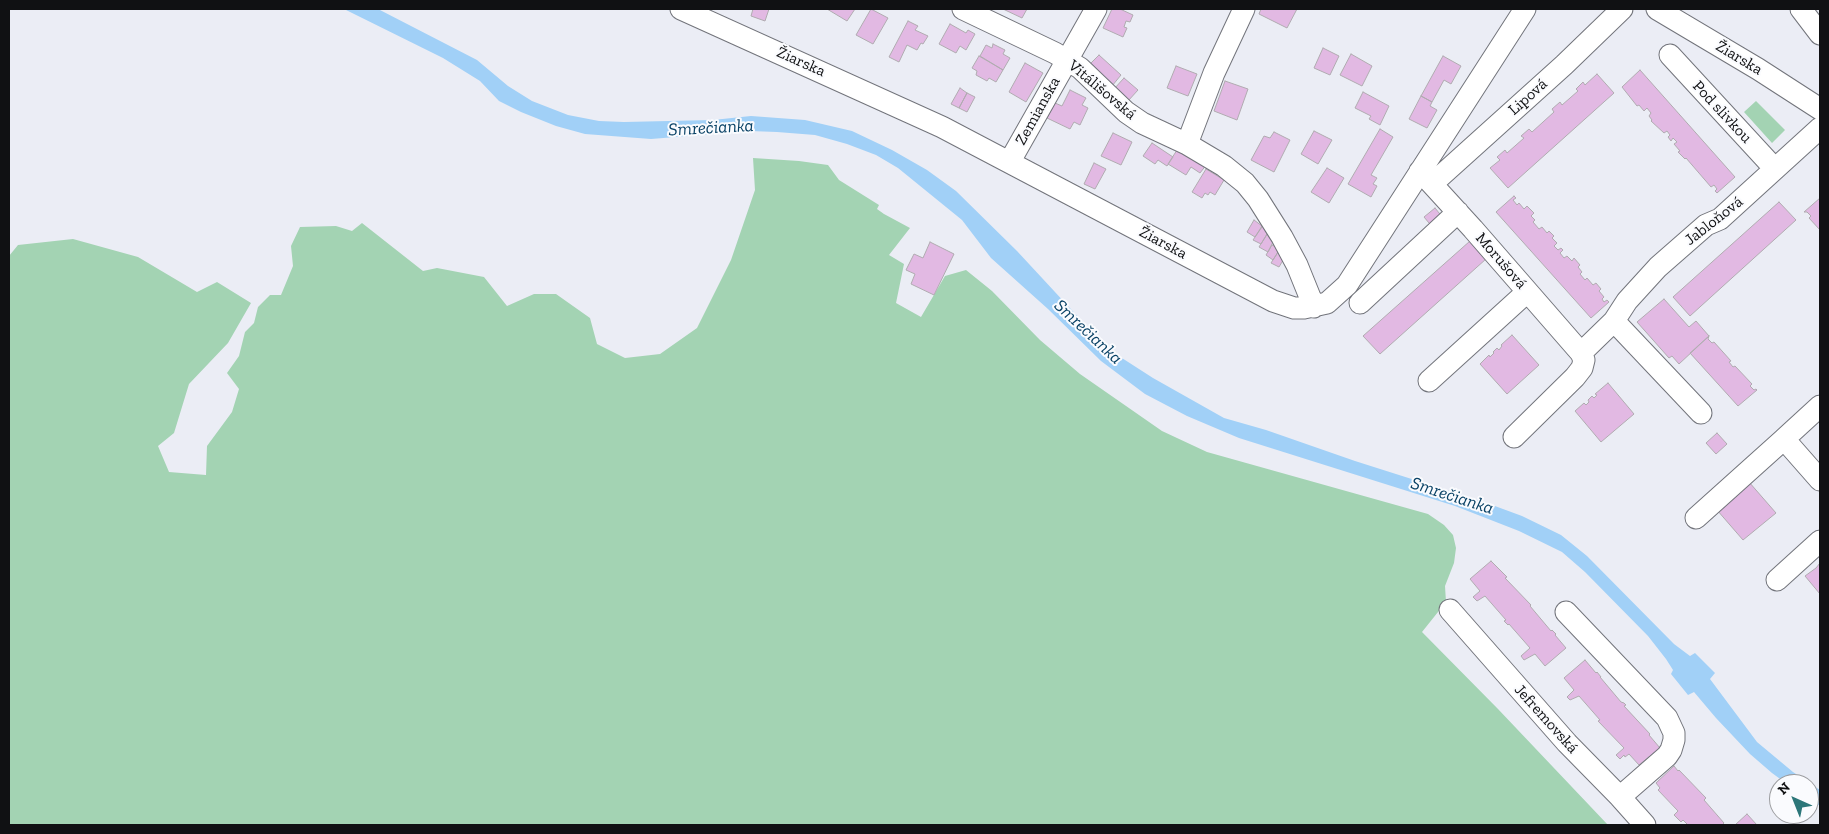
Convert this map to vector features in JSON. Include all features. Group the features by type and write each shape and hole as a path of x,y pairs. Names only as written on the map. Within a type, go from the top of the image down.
{"street":[{"name":"Žiarska","path":"681,9 896,105 1010,161 1273,301 1294,308 1314,307 1327,303 1348,285 1372,248 1426,177 1525,9"},
{"name":"Vitálišovská","path":"963,9 1023,36 1080,68 1126,112 1142,123 1187,144 1224,166 1244,182 1258,199 1297,265 1314,307"},
{"name":"Zemianska","path":"1010,161 1096,9"},
{"path":"1187,144 1214,73 1244,9"},
{"name":"Lipová","path":"1426,177 1564,64 1622,9"},
{"name":"Žiarska","path":"1657,9 1758,69 1820,109"},
{"path":"1801,9 1820,34"},
{"name":"Pod slivkou","path":"1670,55 1775,169"},
{"name":"Jabloňová","path":"1581,353 1614,321 1627,301 1658,267 1706,225 1720,219 1820,128"},
{"name":"Morušová","path":"1426,177 1581,353"},
{"path":"1360,303 1458,212"},
{"path":"1429,382 1527,292"},
{"path":"1614,321 1702,414"},
{"path":"1514,437 1582,368 1584,360 1581,353"},
{"path":"1696,518 1820,406"},
{"path":"1784,439 1820,480"},
{"path":"1777,580 1820,541"},
{"name":"Jefremovská","path":"1450,610 1561,737 1645,825"},
{"path":"1566,612 1667,718 1674,733 1672,750 1667,756 1620,797"}],"green space":[{"path":"1756,101 1785,130 1772,143 1744,112"},
{"path":"753,158 828,165 839,180 879,205 877,209 884,214 910,228 889,255 904,264 896,303 921,317 945,276 966,270 992,291 1040,340 1080,374 1162,431 1207,452 1428,514 1444,525 1453,535 1456,548 1454,563 1445,586 1446,602 1422,632 1608,825 9,825 9,256 18,245 73,239 138,257 197,292 217,282 251,303 228,343 189,384 174,433 158,446 169,472 206,475 207,446 232,412 239,389 227,373 239,356 245,332 254,323 258,307 270,295 281,295 293,266 291,246 300,227 336,226 352,231 362,223 423,271 437,268 484,277 507,306 534,294 556,294 590,318 597,344 625,358 660,354 697,328 731,260 755,190"}],"water":[{"name":"Smrečianka","path":"344,9 378,9 477,60 508,86 532,101 568,115 599,121 624,122 713,120 751,116 805,120 852,131 892,150 927,170 956,191 1017,251 1111,351 1153,378 1224,418 1484,502 1522,516 1561,535 1587,556 1674,644 1690,656 1695,653 1715,673 1710,679 1757,742 1796,774 1773,774 1750,754 1694,692 1688,695 1671,674 1673,670 1648,636 1585,572 1562,552 1519,531 1455,506 1239,438 1187,416 1145,394 1101,361 1048,309 991,258 962,220 898,168 876,155 815,135 777,132 750,131 651,139 585,134 556,126 499,101 480,81 443,58"},
{"path":"1819,789 1820,790 1819,805"}],"building":[{"path":"753,9 769,9 765,21 751,16"},
{"path":"827,9 855,9 847,21"},
{"path":"871,9 888,18 873,44 856,35"},
{"path":"1003,9 1027,9 1022,18"},
{"path":"1112,9 1120,9 1133,15 1130,22 1126,21 1124,27 1127,28 1123,37 1103,28"},
{"path":"1261,9 1297,9 1287,28 1259,14"},
{"path":"908,21 918,26 915,30 928,36 917,50 907,45 899,62 889,57"},
{"path":"950,24 966,33 968,30 975,34 966,50 960,46 956,53 939,44"},
{"path":"993,44 1005,50 1003,54 1010,58 1003,70 980,56 986,45 992,48"},
{"path":"1323,48 1339,56 1330,75 1314,68"},
{"path":"1351,54 1372,66 1362,86 1340,75"},
{"path":"1099,55 1121,75 1112,86 1089,65"},
{"path":"979,56 1003,70 996,82 989,78 987,81 976,75 977,71 972,68"},
{"path":"1443,56 1461,66 1451,84 1444,80 1432,102 1421,96"},
{"path":"1025,63 1043,73 1026,102 1009,92"},
{"path":"1176,66 1197,74 1188,96 1167,88"},
{"path":"1640,70 1735,177 1717,193 1714,185 1711,187 1686,158 1678,152 1680,151 1674,144 1677,142 1673,138 1671,141 1667,131 1664,133 1651,121 1649,116 1651,113 1647,108 1644,111 1639,105 1637,106 1622,87"},
{"path":"1597,74 1614,93 1508,188 1490,168 1500,160 1497,157 1505,150 1507,153 1524,138 1521,136 1529,129 1532,132 1554,112 1552,109 1560,102 1562,105 1578,91 1576,89 1583,82 1585,85"},
{"path":"1124,78 1138,90 1128,101 1114,89"},
{"path":"1225,81 1248,89 1237,120 1214,111"},
{"path":"960,88 967,93 959,108 951,104"},
{"path":"1070,90 1086,98 1082,105 1088,108 1080,125 1074,122 1070,129 1047,118 1055,103 1062,106"},
{"path":"1363,92 1389,106 1380,125 1369,119 1371,116 1355,108"},
{"path":"967,93 975,97 967,112 959,108"},
{"path":"1421,96 1432,102 1430,106 1437,110 1427,128 1409,119"},
{"path":"1380,129 1393,137 1371,175 1377,178 1373,184 1377,186 1371,197 1348,184"},
{"path":"1314,131 1332,140 1318,164 1301,154"},
{"path":"1274,132 1290,140 1274,172 1251,160 1264,136 1270,138"},
{"path":"1113,133 1132,142 1121,165 1101,156"},
{"path":"1152,143 1173,157 1167,166 1158,160 1155,164 1143,156"},
{"path":"1179,147 1207,164 1200,173 1191,167 1186,175 1168,164"},
{"path":"1094,163 1106,169 1095,189 1084,184"},
{"path":"1327,168 1344,178 1329,203 1311,192"},
{"path":"1206,169 1224,180 1215,195 1210,192 1208,195 1205,193 1202,198 1192,192"},
{"path":"1514,196 1516,198 1513,200 1517,205 1519,203 1524,209 1527,206 1534,213 1531,216 1539,229 1542,227 1547,233 1549,231 1554,236 1552,238 1557,243 1554,246 1558,250 1561,248 1563,250 1560,253 1564,258 1567,256 1572,261 1574,258 1580,265 1578,267 1582,272 1580,274 1585,280 1587,278 1593,285 1596,283 1601,289 1599,291 1604,297 1602,299 1604,302 1607,300 1609,302 1591,318 1496,212"},
{"path":"1820,198 1820,230 1809,218 1811,216 1804,212"},
{"path":"1779,202 1796,220 1690,316 1673,297"},
{"path":"1435,208 1444,219 1434,229 1424,217"},
{"path":"1254,220 1262,226 1255,237 1247,232"},
{"path":"1264,224 1269,231 1261,244 1253,240"},
{"path":"1269,231 1274,240 1268,252 1259,247"},
{"path":"1470,241 1486,259 1380,354 1363,336"},
{"path":"930,242 954,254 934,295 911,284 915,274 906,270 914,254 923,258"},
{"path":"1272,245 1280,249 1273,260 1266,255"},
{"path":"1278,252 1285,257 1279,267 1271,263"},
{"path":"1664,299 1689,327 1696,321 1709,336 1679,364 1672,356 1669,358 1637,322"},
{"path":"1512,335 1539,365 1507,394 1480,364 1489,355 1490,357 1497,348 1499,350 1501,345"},
{"path":"1709,336 1708,339 1712,343 1714,342 1731,361 1729,362 1733,367 1735,366 1752,384 1750,386 1757,390 1738,406 1690,353"},
{"path":"1608,383 1634,414 1601,442 1575,411 1584,403 1586,405 1592,396 1594,398 1597,395 1595,394"},
{"path":"1717,433 1727,444 1716,454 1706,443"},
{"path":"1749,482 1776,513 1743,540 1717,510 1731,501 1730,499 1734,495 1736,497 1739,494 1737,492"},
{"path":"1491,561 1507,577 1505,578 1531,605 1566,648 1545,666 1535,654 1524,660 1521,656 1530,648 1509,624 1504,621 1506,620 1485,596 1477,601 1473,597 1480,591 1470,579"},
{"path":"1820,563 1820,594 1805,576"},
{"path":"1585,660 1621,702 1626,705 1624,706 1650,734 1660,748 1639,765 1629,754 1625,757 1624,755 1620,759 1616,755 1624,748 1598,721 1600,720 1579,696 1570,700 1567,697 1574,690 1564,678"},
{"path":"1674,766 1706,798 1704,800 1724,823 1722,825 1688,825 1683,820 1681,822 1674,815 1678,811 1658,790 1660,788 1656,783"},
{"path":"1747,814 1757,825 1735,825"}]}
